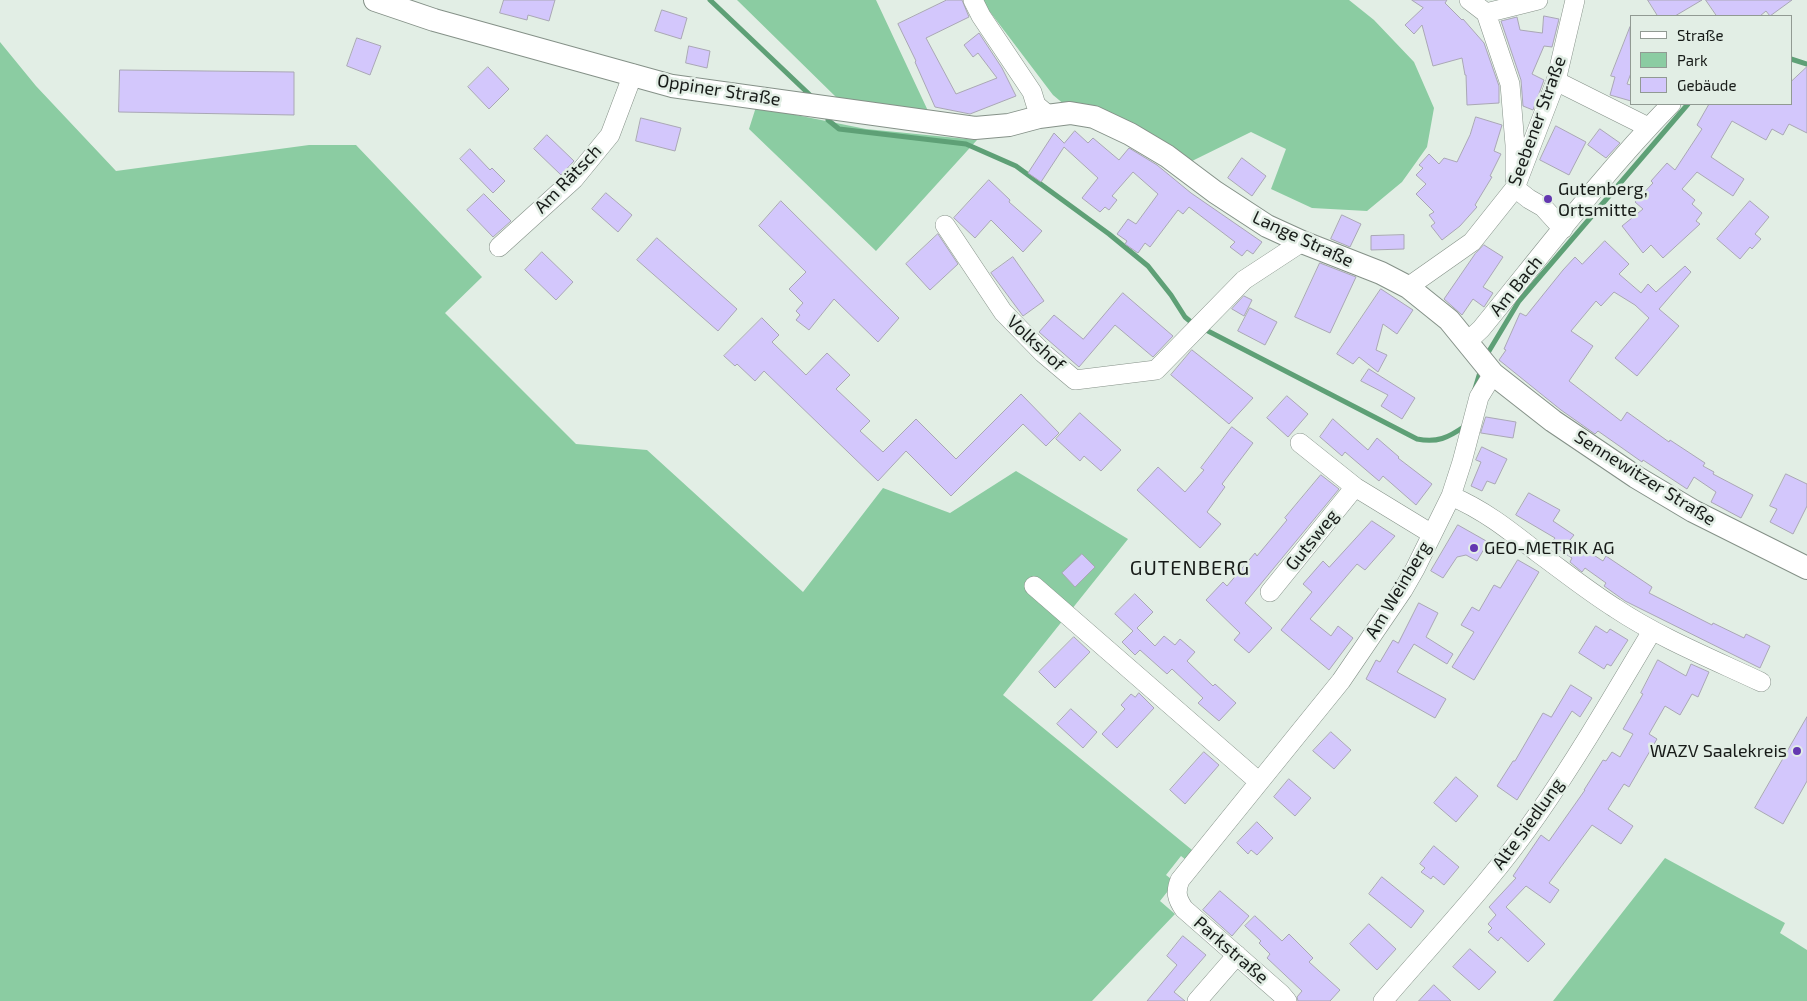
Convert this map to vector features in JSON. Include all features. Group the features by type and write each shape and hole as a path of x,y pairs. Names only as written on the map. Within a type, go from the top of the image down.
{"street":[{"name":"Oppiner Straße","path":"375,0 434,20 672,86 975,128 1009,125 1060,114"},
{"path":"973,0 981,16 1032,92 1036,104 1060,114"},
{"path":"1469,0 1486,13 1510,84 1515,145 1515,188 1543,207 1563,229"},
{"path":"1486,13 1538,0"},
{"name":"Seebener Straße","path":"1408,287 1472,242 1515,188 1556,80 1575,0"},
{"name":"Am Rätsch","path":"499,246 574,179 610,135 633,74"},
{"path":"1556,80 1648,128"},
{"name":"Am Bach","path":"1480,358 1482,329 1563,229 1648,128 1670,105"},
{"name":"Lange Straße","path":"1060,114 1094,117 1130,134 1167,156 1215,192 1267,226 1381,273 1408,287 1449,320 1480,358"},
{"name":"Volkshof","path":"945,225 1003,312 1043,353 1076,380 1156,370 1244,280 1302,242"},
{"name":"Am Weinberg","path":"1177,897 1176,888 1180,880 1341,680 1403,590 1415,569 1451,496 1462,462 1479,396 1480,358"},
{"name":"Sennewitzer Straße","path":"1480,358 1553,421 1636,477 1693,511 1807,568"},
{"path":"1300,443 1355,487 1432,534"},
{"name":"Gutsweg","path":"1270,592 1355,487"},
{"path":"1451,496 1474,506 1492,517 1563,572 1652,631 1761,682"},
{"path":"1034,586 1258,782"},
{"name":"Alte Siedlung","path":"1383,1001 1479,890 1537,815 1585,742 1652,631"},
{"name":"Parkstraße","path":"1177,897 1184,909 1287,1001"},
{"path":"1197,1001 1237,955"}],"green space":[{"path":"737,0 876,0 929,113 838,99"},
{"path":"981,0 1349,0 1374,20 1414,62 1434,108 1427,147 1402,182 1367,211 1312,208 1271,189 1286,149 1251,132 1190,162 1071,110 1053,95"},
{"path":"0,42 36,86 116,171 309,145 356,145 482,277 445,313 576,444 647,450 803,592 883,488 950,513 1016,471 1128,539 1003,695 1197,854 1190,863 1181,856 1166,875 1175,882 1160,901 1175,914 1092,1001 0,1001"},
{"path":"756,107 866,129 977,140 876,251 749,129"},
{"path":"1665,858 1785,923 1780,933 1807,950 1807,1001 1553,1001"}],"building":[{"path":"504,0 555,0 549,21 528,15 527,20 500,13"},
{"path":"947,0 962,0 969,17 926,38 956,94 997,78 978,53 973,57 964,45 979,33 1002,68 1016,96 970,114 935,107 898,24"},
{"path":"1412,0 1447,0 1445,3 1463,19 1484,43 1499,86 1499,103 1467,105 1466,75 1462,58 1433,66 1422,25 1414,34 1405,25 1423,8"},
{"path":"1648,0 1702,0 1677,15 1657,15"},
{"path":"1706,0 1792,0 1771,15 1766,11 1761,15 1716,15"},
{"path":"662,10 687,18 681,39 655,31"},
{"path":"1544,16 1559,19 1552,47 1544,46 1532,74 1544,80 1533,110 1523,106 1521,80 1501,21 1517,17 1520,30 1542,33"},
{"path":"1630,27 1630,76 1627,84 1630,85 1630,101 1610,95 1615,77 1611,76"},
{"path":"357,38 381,46 370,75 347,66"},
{"path":"689,46 710,51 707,68 686,63"},
{"path":"488,67 509,89 489,109 468,87"},
{"path":"1807,67 1807,133 1789,124 1783,135 1772,129 1766,140 1732,121 1711,157 1744,179 1733,196 1697,172 1682,189 1695,200 1692,204 1702,213 1696,221 1700,224 1663,258 1651,245 1643,253 1622,226 1643,209 1635,202 1653,183 1651,181 1667,163 1675,170 1702,129 1697,125 1708,105 1792,105 1792,81"},
{"path":"120,70 294,72 294,115 119,112"},
{"path":"1476,117 1502,125 1494,151 1501,154 1490,176 1492,177 1475,205 1477,207 1460,226 1442,240 1431,226 1435,223 1429,215 1434,212 1416,194 1426,184 1416,175 1423,168 1419,165 1429,154 1439,164 1444,158 1457,162"},
{"path":"641,118 681,128 675,151 636,141"},
{"path":"1556,126 1586,142 1569,175 1540,160"},
{"path":"1600,129 1620,143 1606,158 1588,145"},
{"path":"1075,131 1088,143 1093,138 1119,160 1129,148 1157,165 1191,193 1262,242 1253,254 1247,250 1242,256 1230,247 1235,242 1189,207 1183,214 1178,210 1150,247 1145,243 1138,253 1125,244 1127,241 1117,234 1128,219 1136,224 1158,194 1133,172 1112,196 1117,200 1109,210 1105,207 1100,212 1082,198 1098,178 1064,147 1041,182 1028,173 1054,133 1064,143"},
{"path":"547,135 574,161 561,175 534,149"},
{"path":"470,149 490,170 492,168 505,181 493,193 460,159"},
{"path":"1242,158 1266,176 1252,196 1228,178"},
{"path":"989,180 1010,200 1009,202 1042,231 1023,252 991,220 975,238 954,218"},
{"path":"606,193 632,215 618,232 592,209"},
{"path":"484,194 511,221 493,237 467,210"},
{"path":"781,201 899,318 878,342 834,299 809,330 796,320 800,315 796,311 803,303 789,289 806,272 759,226"},
{"path":"1750,201 1769,217 1755,234 1761,239 1752,249 1750,247 1740,259 1717,239"},
{"path":"1342,215 1361,224 1350,247 1331,239"},
{"path":"938,234 958,264 930,290 906,264"},
{"path":"1404,235 1404,249 1371,250 1371,236"},
{"path":"657,238 737,309 718,331 637,260"},
{"path":"1605,241 1629,264 1619,274 1641,293 1648,284 1656,292 1685,266 1691,272 1659,309 1679,326 1637,376 1615,358 1649,318 1635,305 1614,292 1601,306 1596,301 1571,331 1593,346 1569,381 1621,421 1627,412 1669,442 1670,440 1705,463 1703,466 1714,472 1713,474 1753,495 1741,518 1711,502 1716,492 1694,477 1687,489 1643,460 1642,462 1598,431 1595,434 1561,410 1499,360 1506,350 1504,349 1520,313 1526,316 1575,257 1582,264"},
{"path":"1484,245 1503,257 1483,287 1493,293 1484,307 1473,299 1462,315 1444,299 1475,254"},
{"path":"542,252 573,282 556,300 525,270"},
{"path":"1013,257 1044,301 1023,316 991,273"},
{"path":"1320,263 1356,277 1330,333 1295,317"},
{"path":"1381,289 1413,310 1397,334 1383,324 1376,350 1387,355 1378,372 1359,357 1353,364 1337,354"},
{"path":"1123,293 1173,336 1153,357 1115,325 1079,367 1039,332 1054,315 1083,339"},
{"path":"1244,296 1252,300 1244,316 1232,309"},
{"path":"1250,308 1277,322 1265,345 1238,331"},
{"path":"762,318 779,335 772,342 806,375 827,353 850,375 836,389 870,421 860,431 883,452 916,419 956,459 1021,394 1059,433 1046,446 1023,424 951,496 906,451 878,481 764,371 755,381 737,364 735,366 724,356"},
{"path":"1192,350 1253,398 1229,424 1171,375"},
{"path":"1369,369 1415,398 1402,419 1381,406 1388,395 1361,381"},
{"path":"1287,396 1308,414 1288,437 1267,418"},
{"path":"1080,413 1121,450 1101,471 1084,456 1080,461 1056,439"},
{"path":"1486,417 1516,422 1513,438 1481,433"},
{"path":"1333,419 1368,450 1377,438 1398,458 1432,484 1416,505 1383,476 1379,481 1345,452 1342,456 1320,437"},
{"path":"1232,427 1253,443 1222,484 1225,487 1207,512 1221,524 1200,548 1137,490 1158,467 1185,492 1204,470 1201,468"},
{"path":"1482,447 1507,459 1495,484 1487,481 1482,491 1471,486 1481,462 1476,460"},
{"path":"1786,474 1807,484 1807,506 1793,534 1770,522 1777,509 1770,506"},
{"path":"1321,475 1339,489 1245,603 1272,628 1249,653 1234,640 1240,633 1206,600 1223,582 1227,586 1255,553 1257,556 1287,520 1285,518"},
{"path":"1529,493 1560,510 1553,521 1574,535 1570,540 1603,561 1606,556 1652,587 1649,593 1712,625 1713,623 1744,638 1746,634 1770,646 1760,668 1625,601 1604,586 1606,583 1585,568 1582,572 1570,562 1572,558 1550,544 1555,538 1516,515"},
{"path":"1372,521 1395,536 1365,570 1357,564 1310,619 1331,636 1338,626 1353,638 1329,670 1281,630 1312,592 1303,584 1323,561 1329,567"},
{"path":"1458,525 1488,542 1477,561 1466,555 1457,557 1443,578 1431,571"},
{"path":"1082,554 1095,567 1075,587 1062,573"},
{"path":"1518,560 1539,572 1474,680 1452,667 1474,632 1461,625 1472,607 1479,611 1494,585 1500,588"},
{"path":"1135,594 1153,612 1137,628 1155,646 1164,636 1175,645 1180,639 1195,652 1187,661 1213,686 1215,684 1236,703 1219,721 1198,703 1203,698 1172,669 1167,674 1140,650 1135,655 1122,642 1133,631 1115,614"},
{"path":"1419,603 1438,613 1426,637 1453,654 1447,664 1414,644 1397,672 1446,699 1435,718 1366,679 1376,660 1380,662 1393,640 1398,643"},
{"path":"1596,626 1607,633 1610,629 1628,640 1611,666 1607,664 1604,669 1579,653"},
{"path":"1074,637 1090,652 1055,688 1039,672"},
{"path":"1658,660 1686,676 1691,664 1709,672 1698,697 1692,694 1680,715 1665,706 1649,734 1657,739 1629,787 1624,784 1608,809 1633,826 1621,844 1592,825 1549,883 1559,890 1550,903 1526,886 1506,907 1545,944 1528,962 1501,937 1498,941 1488,932 1492,928 1488,924 1496,915 1489,907 1516,878 1513,876 1541,835 1549,841 1585,790 1603,760 1606,761 1612,752 1620,757 1633,734 1623,729 1643,694 1641,693"},
{"path":"1571,685 1592,698 1580,717 1572,711 1517,800 1497,786 1513,761 1515,761 1543,713 1551,717"},
{"path":"1139,693 1154,708 1117,748 1102,734 1125,709 1121,705 1131,694 1135,697"},
{"path":"1071,709 1097,732 1083,748 1057,724"},
{"name":"WAZV Saalekreis","path":"1807,717 1807,781 1783,824 1755,808"},
{"path":"1331,732 1351,750 1334,769 1313,751"},
{"path":"1204,752 1219,765 1185,804 1170,790"},
{"path":"1456,777 1478,796 1456,822 1434,803"},
{"path":"1289,779 1311,798 1295,816 1274,797"},
{"path":"1257,822 1273,838 1257,855 1251,850 1248,854 1237,843"},
{"path":"1434,846 1459,867 1444,885 1433,876 1431,879 1421,872 1425,868 1420,864"},
{"path":"1382,877 1424,911 1411,928 1369,894"},
{"path":"1220,891 1249,916 1232,936 1203,910"},
{"path":"1255,916 1282,941 1289,934 1313,958 1309,962 1340,990 1330,1001 1298,1001 1297,997 1302,991 1267,958 1270,954 1259,943 1261,941 1245,926"},
{"path":"1369,924 1396,949 1377,970 1350,944"},
{"path":"1183,936 1206,955 1174,992 1185,1001 1147,1001 1177,965 1167,956"},
{"path":"1470,949 1496,972 1479,990 1453,967"},
{"path":"1434,985 1451,1001 1419,1001"}],"waterway":[{"path":"710,0 811,96"},
{"path":"1792,59 1807,64"},
{"path":"1486,356 1519,301 1687,105"},
{"path":"828,120 839,129 966,144 1016,166 1109,234 1148,266 1171,295 1185,317 1191,322"},
{"path":"1206,330 1417,439 1436,440 1453,434 1465,426"},
{"path":"1474,392 1481,369"}],"place":[{"name":"Gutenberg, Ortsmitte","path":"1548,199"},
{"name":"GEO-METRIK AG","path":"1474,548"},
{"name":"WAZV Saalekreis","path":"1797,751"}],"district":[{"name":"GUTENBERG","path":"1190,568"}]}
